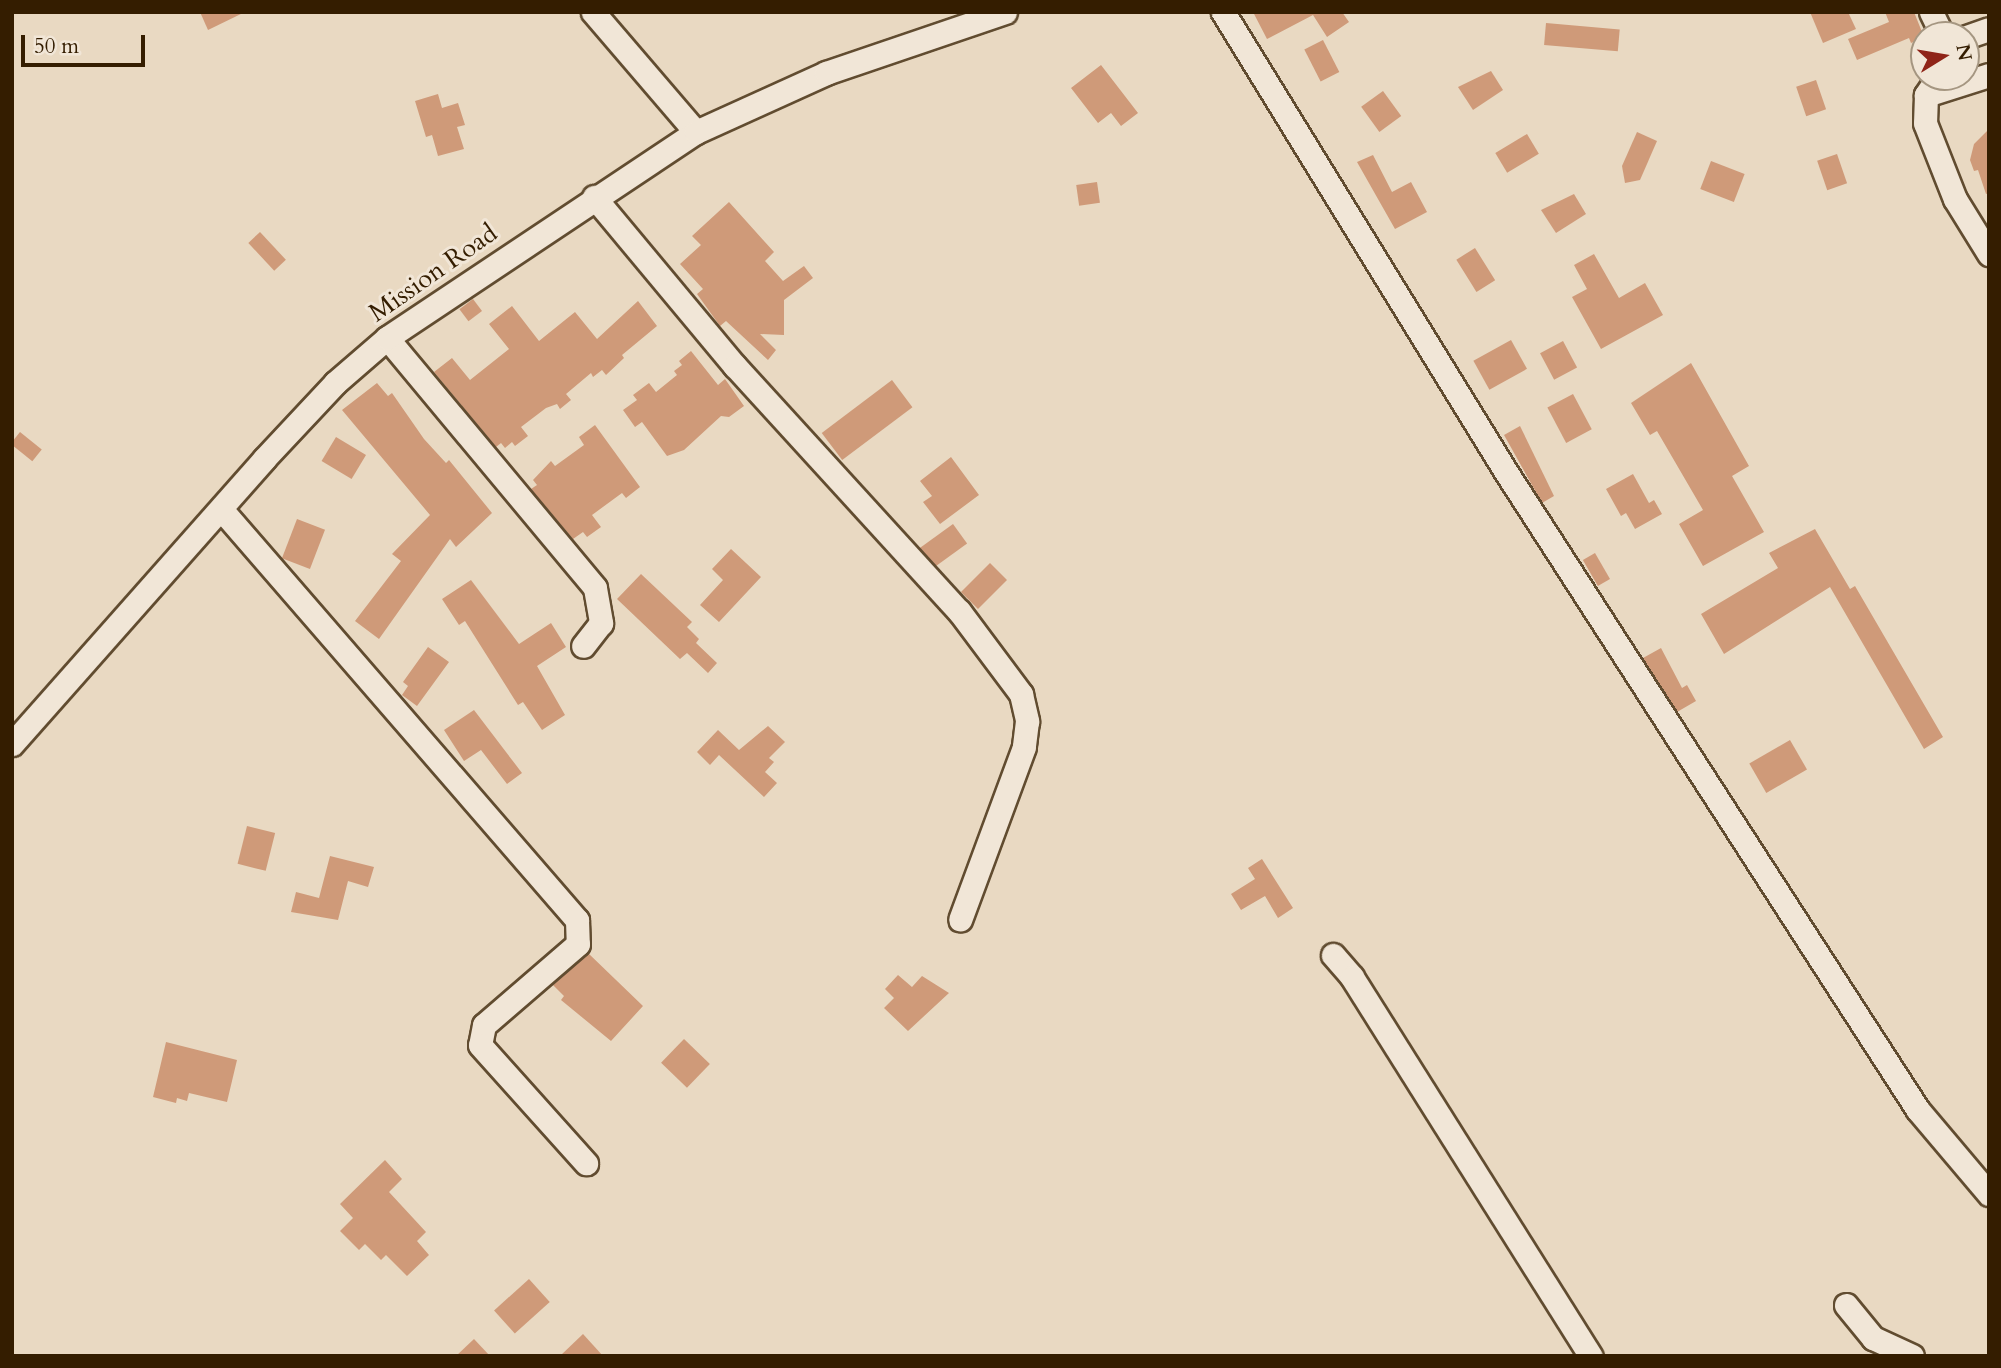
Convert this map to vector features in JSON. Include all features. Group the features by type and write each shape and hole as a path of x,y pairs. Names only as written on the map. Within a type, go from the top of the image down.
{"street":[{"path":"593,12 696,132"},
{"name":"Mission Road","path":"12,744 335,383 387,338 594,197 696,132 826,73 1005,12"},
{"path":"1223,12 1506,472 1918,1110 1989,1194"},
{"path":"1981,12 1989,27"},
{"path":"1931,91 1925,123 1955,199 1989,254"},
{"path":"594,197 735,366 959,611 1021,694 1027,721 1024,747 960,920"},
{"path":"387,338 595,588 601,623 583,646"},
{"path":"221,509 577,920 578,944 493,1016 480,1033 480,1045 586,1163"},
{"path":"1333,955 1352,977 1591,1356"},
{"path":"1846,1305 1873,1338 1912,1356"}],"building":[{"path":"200,12 245,12 208,30"},
{"path":"1253,12 1342,12 1349,22 1327,37 1313,15 1267,39"},
{"path":"1810,12 1848,12 1856,29 1823,43"},
{"path":"1885,12 1914,12 1918,21 1910,21 1910,40 1909,38 1857,60 1848,39 1889,22"},
{"path":"1546,23 1620,29 1618,51 1544,45"},
{"path":"1323,40 1339,72 1321,82 1304,50"},
{"path":"1101,65 1138,113 1121,126 1111,113 1098,123 1071,88"},
{"path":"1491,71 1503,90 1473,110 1458,87"},
{"path":"1816,80 1826,109 1806,116 1796,87"},
{"path":"1383,91 1401,116 1379,132 1361,107"},
{"path":"438,94 442,108 458,103 465,125 457,127 464,149 438,156 432,135 426,137 415,101"},
{"path":"1989,129 1989,193 1986,194 1978,170 1974,171 1970,160 1974,144"},
{"path":"1637,132 1657,141 1640,180 1625,183 1622,166"},
{"path":"1527,134 1539,154 1507,173 1495,153"},
{"path":"1837,154 1847,183 1827,190 1817,161"},
{"path":"1373,155 1392,192 1411,182 1427,212 1395,229 1357,162"},
{"path":"1711,161 1745,174 1734,202 1700,189"},
{"path":"1097,182 1100,203 1079,206 1076,185"},
{"path":"1574,194 1586,214 1556,233 1541,210"},
{"path":"729,202 774,252 765,261 783,281 804,266 813,278 784,300 784,335 760,334 776,350 768,360 726,321 720,326 697,294 703,289 680,264 701,245 692,236"},
{"path":"260,232 286,260 274,271 248,243"},
{"path":"1475,248 1495,280 1476,292 1456,260"},
{"path":"1594,254 1619,298 1645,283 1663,315 1601,349 1572,297 1587,289 1574,265"},
{"path":"473,299 482,311 468,321 459,309"},
{"path":"638,301 657,326 622,355 624,358 606,375 602,370 593,377 591,373 566,394 571,400 560,409 557,404 546,408 521,427 528,436 515,446 512,442 505,448 501,443 496,447 434,372 452,358 470,380 509,349 489,324 512,306 539,341 575,312 597,339"},
{"path":"1511,340 1527,369 1489,390 1473,361"},
{"path":"1563,341 1577,367 1554,380 1540,353"},
{"path":"691,351 718,385 725,379 744,406 729,417 721,416 684,450 667,456 642,422 635,427 623,410 637,400 633,395 649,383 656,392 677,375 674,371 682,365 679,361"},
{"path":"1691,363 1749,466 1732,476 1764,532 1703,566 1679,524 1703,510 1657,431 1650,435 1631,403"},
{"path":"892,380 912,407 842,460 822,433"},
{"path":"377,383 388,396 392,393 424,439 446,463 449,460 492,513 456,547 450,539 379,639 355,621 401,561 392,554 430,515 342,410"},
{"path":"1573,394 1592,429 1566,443 1547,408"},
{"path":"595,425 640,487 626,498 622,493 592,515 601,527 587,537 583,532 573,539 531,489 537,485 533,480 551,461 555,466 584,445 579,437"},
{"path":"1520,426 1554,496 1542,503 1504,435"},
{"path":"20,432 42,450 32,461 12,445"},
{"path":"336,437 366,455 352,479 322,461"},
{"path":"951,457 979,495 940,524 923,502 932,496 920,481"},
{"path":"1633,474 1649,503 1654,500 1662,514 1635,529 1626,513 1621,516 1606,489"},
{"path":"297,519 325,530 310,569 282,558"},
{"path":"953,524 967,543 934,568 920,548"},
{"path":"1815,529 1850,589 1855,586 1943,737 1924,749 1830,587 1724,654 1701,614 1778,568 1769,553"},
{"path":"731,549 761,577 719,622 700,605 723,580 712,569"},
{"path":"1595,553 1610,579 1598,586 1583,560"},
{"path":"990,563 1007,580 978,609 961,592"},
{"path":"641,574 692,622 687,627 699,639 696,643 717,663 708,673 687,653 680,659 617,599"},
{"path":"471,580 519,644 551,623 566,647 537,666 565,715 542,730 523,702 518,705 465,621 459,625 442,599"},
{"path":"428,647 449,662 417,706 402,695 408,686 403,682"},
{"path":"1661,648 1682,688 1687,685 1696,701 1677,712 1643,658"},
{"path":"474,710 522,773 507,784 481,750 464,761 444,730"},
{"path":"768,726 785,742 769,758 774,762 765,772 777,783 764,797 719,755 710,765 697,752 718,730 739,750"},
{"path":"1790,740 1807,769 1766,793 1749,764"},
{"path":"247,826 275,833 266,871 238,864"},
{"path":"330,856 374,867 368,887 348,881 338,920 291,912 296,892 319,898"},
{"path":"1262,859 1293,908 1278,918 1265,896 1241,910 1231,894 1255,879 1248,868"},
{"path":"588,953 643,1006 611,1041 561,1000 564,996 553,985"},
{"path":"898,975 912,987 922,976 949,993 908,1031 884,1008 894,998 885,989"},
{"path":"684,1039 710,1064 687,1088 661,1063"},
{"path":"166,1042 237,1060 227,1102 189,1093 187,1101 177,1098 176,1103 153,1097"},
{"path":"385,1160 402,1179 389,1192 426,1232 417,1241 429,1255 407,1276 386,1255 381,1260 365,1244 359,1250 340,1231 353,1218 340,1204"},
{"path":"529,1279 550,1302 515,1333 494,1310"},
{"path":"583,1334 603,1356 560,1356"},
{"path":"474,1339 490,1356 456,1356"}]}
